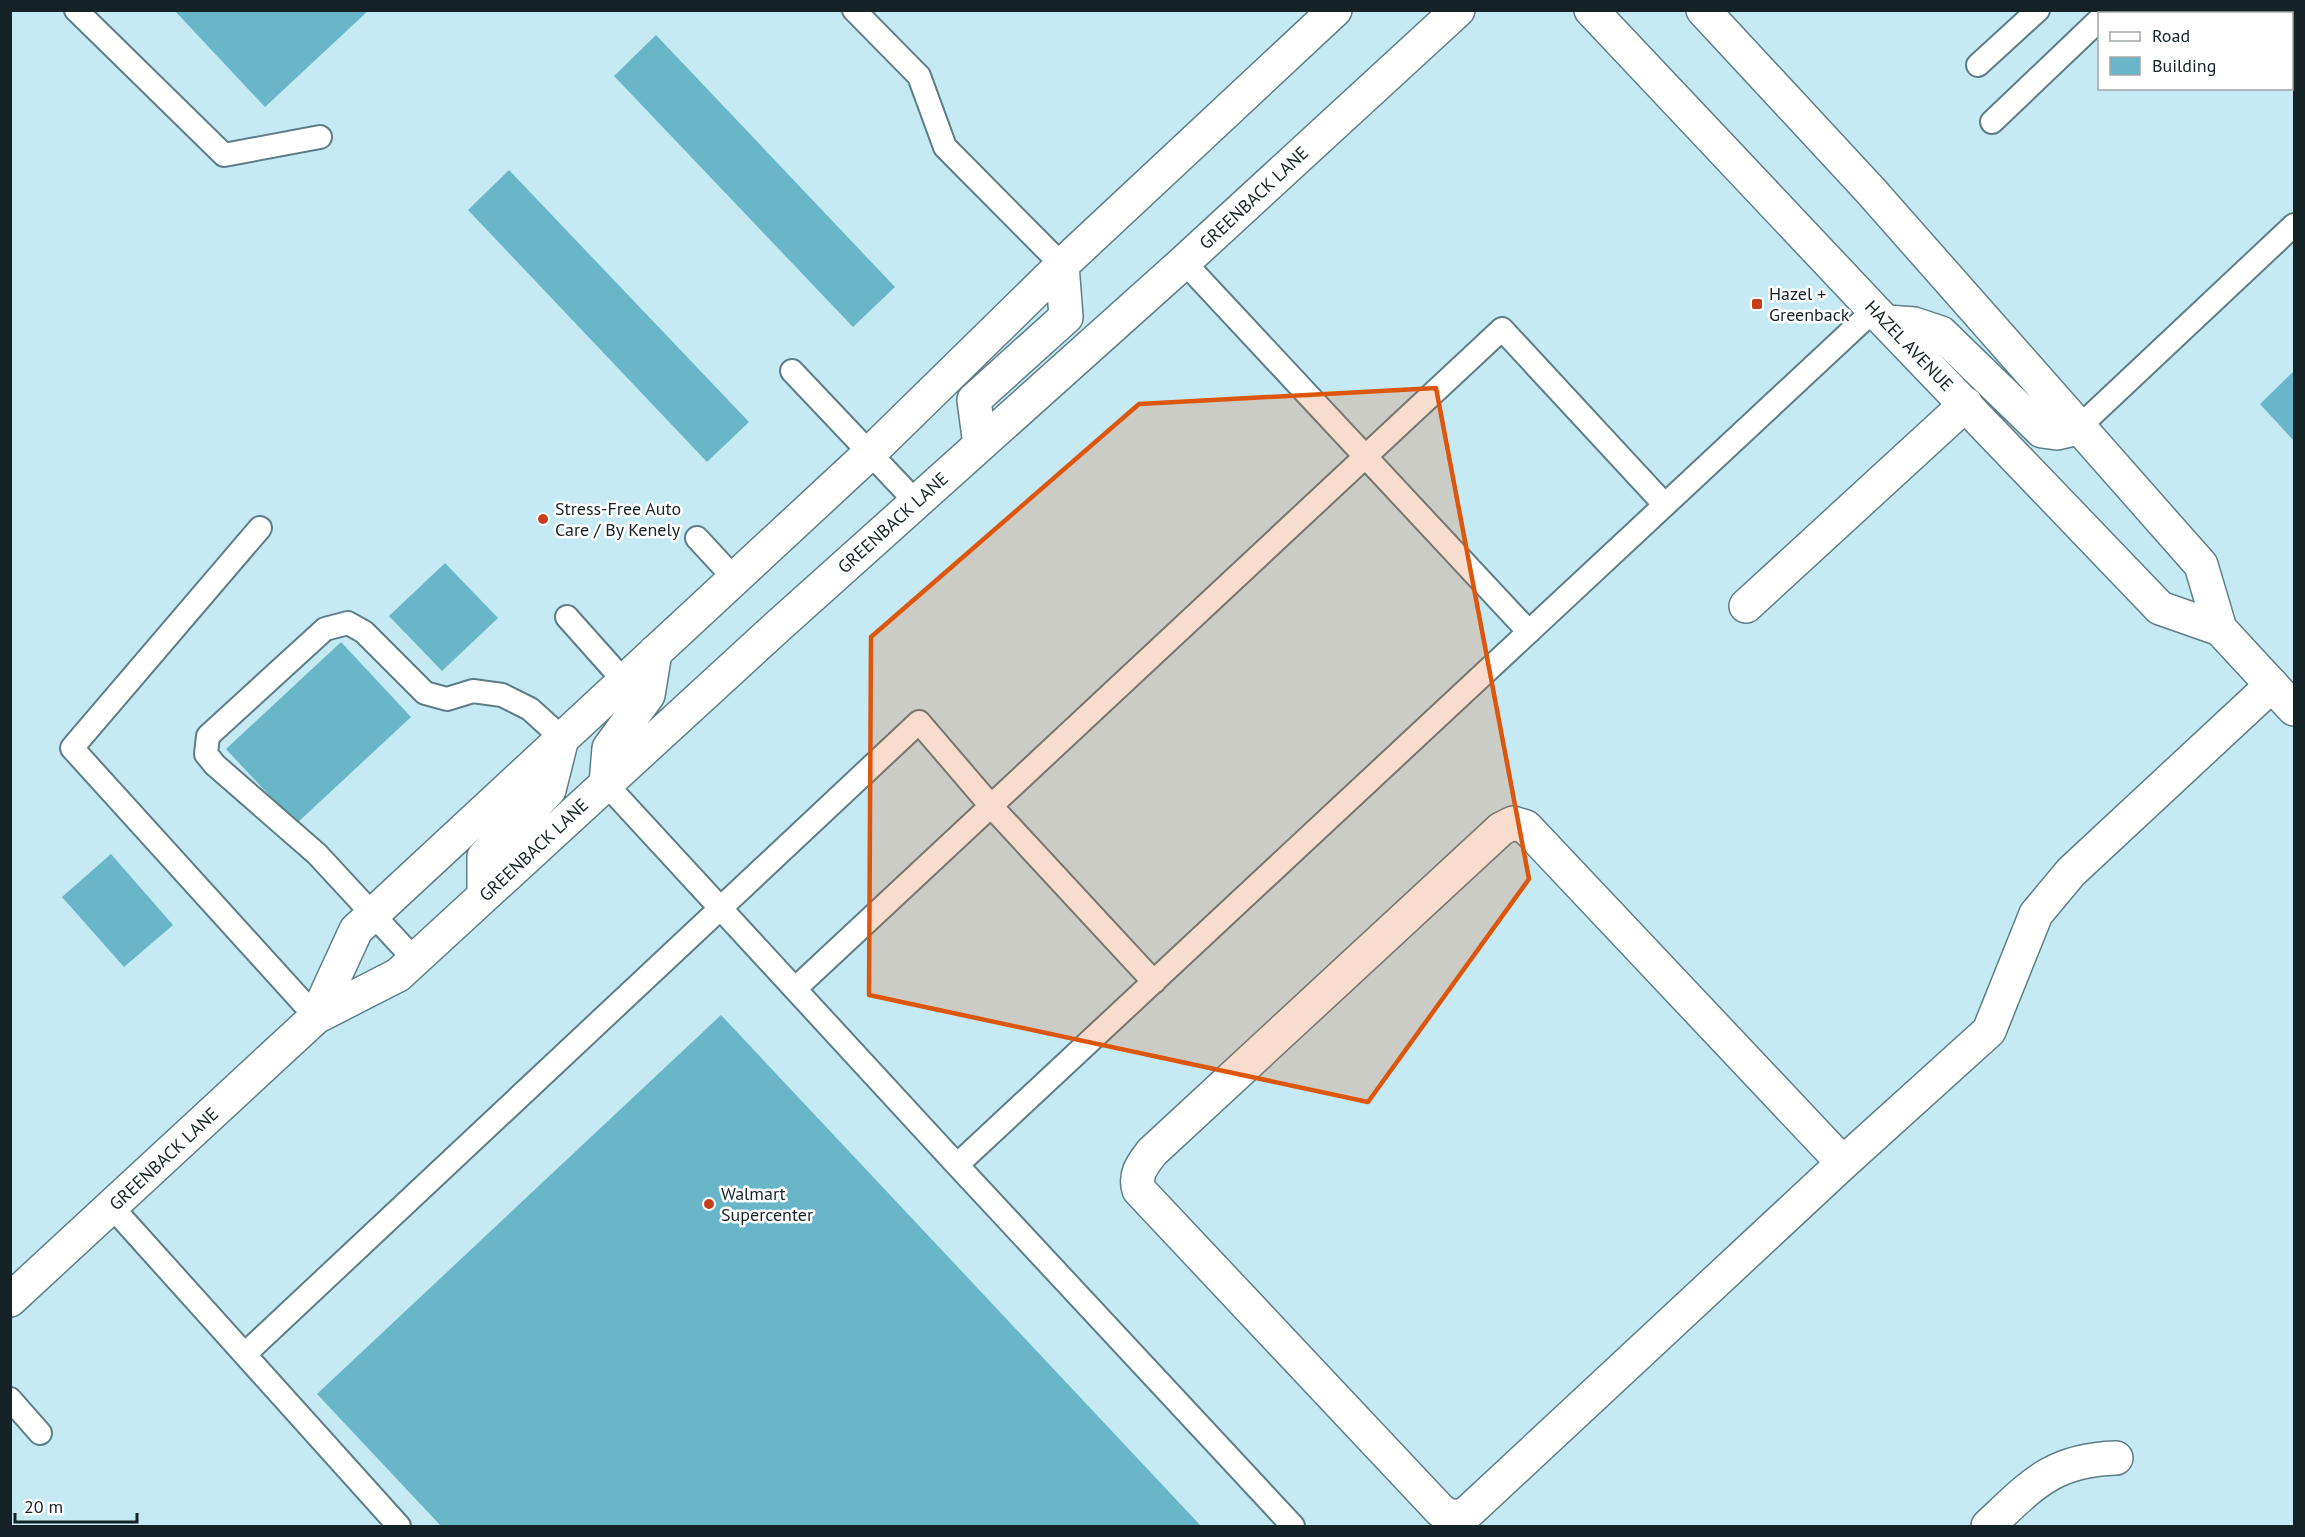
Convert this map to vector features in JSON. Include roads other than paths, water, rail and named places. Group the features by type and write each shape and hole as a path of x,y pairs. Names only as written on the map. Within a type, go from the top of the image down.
{"main road":[{"name":"GREENBACK LANE","path":"316,1017 356,930 870,453 1062,265 1335,10"},
{"name":"GREENBACK LANE","path":"13,1294 112,1207 316,1017 398,975 415,960 606,784 1185,262 1458,10"},
{"name":"HAZEL AVENUE","path":"1592,10 1880,316 2160,608 2220,629"},
{"name":"HAZEL AVENUE","path":"1703,10 1901,225 2201,565 2220,629 2295,709"},
{"path":"980,445 974,400 1066,317 1062,265"},
{"path":"1880,316 1941,333 2042,431 2057,433 2078,428"},
{"path":"1746,606 1966,404"},
{"path":"606,784 609,748 648,695 655,652"},
{"path":"1843,1162 1526,827 1513,823 1501,829 1152,1152 1140,1167 1136,1180 1139,1190 1440,1510 1454,1517 1464,1516 1843,1162 1989,1031 2036,914 2049,896 2079,864 2272,685"},
{"path":"484,897 484,857 549,790 562,738"},
{"path":"1988,1527 2031,1486 2057,1468 2085,1459 2116,1458"}],"lane":[{"path":"76,10 224,155 320,137"},
{"path":"854,10 919,76 945,147 1062,265"},
{"path":"1978,65 2038,10"},
{"path":"1992,122 2098,21"},
{"path":"2078,428 2295,225"},
{"path":"1185,262 1529,632"},
{"path":"957,1165 1665,505 1880,316"},
{"path":"796,988 1502,329 1665,505"},
{"path":"792,371 917,503"},
{"path":"260,528 72,748 316,1017"},
{"path":"697,538 734,578"},
{"path":"567,617 624,681"},
{"path":"415,960 317,854 215,765 206,754 208,736 325,629 348,624 364,632 425,693 447,699 473,691 502,695 530,709 562,738"},
{"path":"245,1354 919,722 991,806 1154,982"},
{"path":"606,784 722,906 957,1165 1293,1527"},
{"path":"112,1207 399,1527"},
{"path":"10,1399 40,1433"}],"place":[{"name":"Hazel + Greenback","path":"1757,304"},
{"name":"Stress-Free Auto Care / By Kenely","path":"543,519"},
{"name":"Walmart Supercenter","path":"709,1204"}]}
